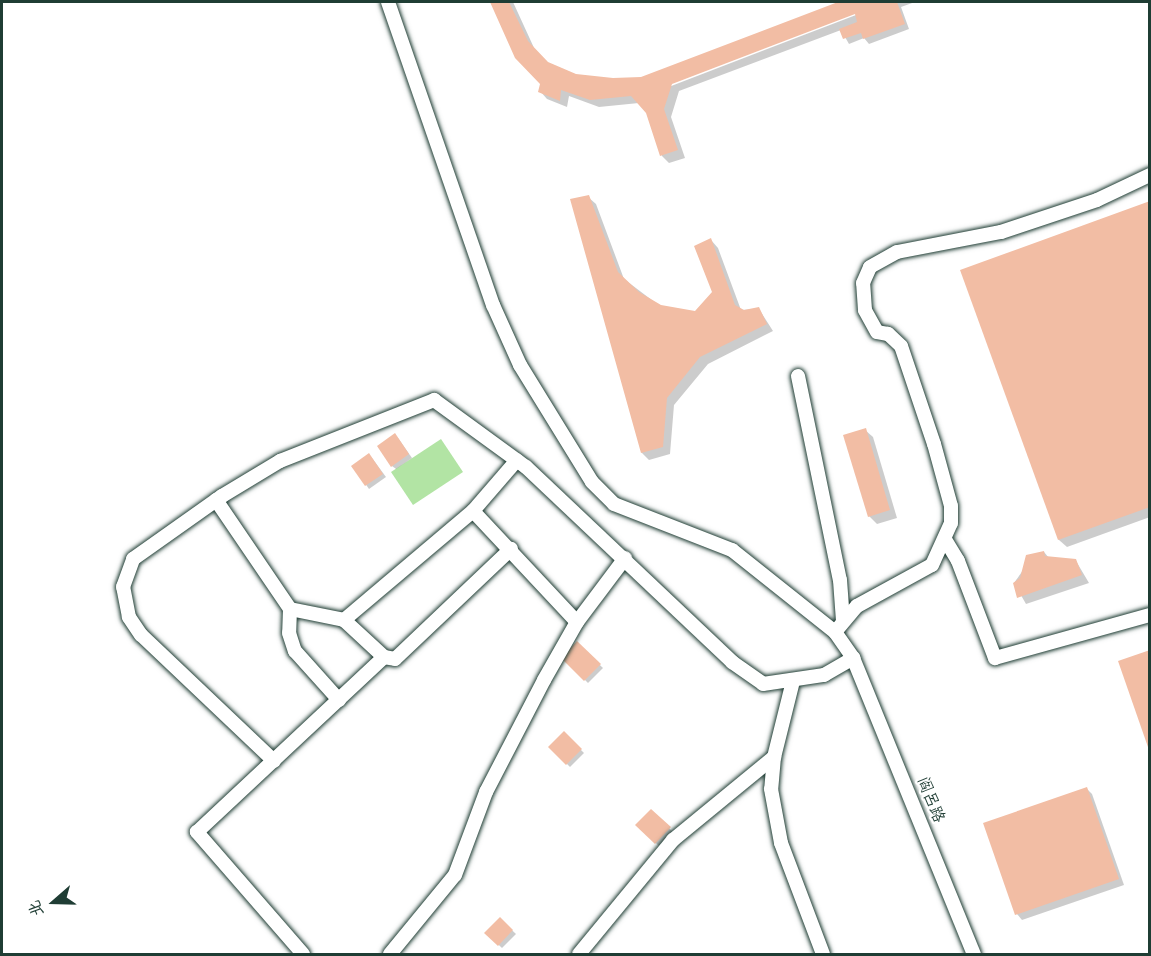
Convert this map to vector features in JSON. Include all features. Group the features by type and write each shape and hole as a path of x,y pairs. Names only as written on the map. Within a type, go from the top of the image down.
{"street":[{"name":"阎吕路","path":"388,2 493,305 520,365 591,482 614,504 732,550 835,632 853,658 974,954"},
{"path":"835,632 857,606 932,565 946,541 951,506 901,346 888,334 877,332 865,310 863,283 870,267 897,252 1000,232 1097,200 1149,175"},
{"path":"798,376 840,580 843,621"},
{"path":"274,761 141,635 129,617 123,587 133,559 216,500 280,461 434,400 517,460 625,558 732,662 763,684 824,675 853,658"},
{"path":"344,620 473,511 517,460"},
{"path":"216,500 290,609 289,633 295,651 339,700"},
{"path":"473,511 577,622"},
{"path":"946,541 958,561 995,658 1149,615"},
{"path":"290,609 344,620 384,657 395,659 511,549"},
{"path":"390,954 455,875 486,792 577,622 625,558"},
{"path":"303,954 197,832 384,657"},
{"path":"797,680 774,757 771,789 782,843 823,954"},
{"path":"579,954 673,840 774,757"}],"green space":[{"path":"441,439 463,472 413,505 391,472"}],"building":[{"path":"490,2 509,2 528,41 548,62 576,74 613,78 641,77 838,2 897,2 905,24 863,39 861,33 843,39 839,29 857,22 855,14 672,84 664,109 678,150 660,156 646,113 631,96 590,100 561,90 560,101 538,92 540,84 515,58"},
{"path":"589,195 618,272 639,292 661,305 695,311 712,292 694,246 711,238 735,305 744,310 759,307 767,324 700,357 667,398 663,447 641,453 570,199"},
{"path":"1150,201 1150,507 1058,540 960,270"},
{"path":"866,428 890,510 868,517 843,435"},
{"path":"395,433 409,454 391,467 377,446"},
{"path":"369,453 383,474 365,486 351,466"},
{"path":"1044,551 1045,556 1076,559 1082,575 1017,598 1013,583 1020,578 1026,555"},
{"path":"577,641 601,664 584,681 561,658"},
{"path":"1150,650 1150,750 1149,750 1118,661"},
{"path":"564,731 582,749 566,765 548,747"},
{"path":"1087,787 1119,879 1015,915 983,823"},
{"path":"651,809 671,827 655,844 635,825"},
{"path":"500,917 513,930 498,946 484,933"}]}
